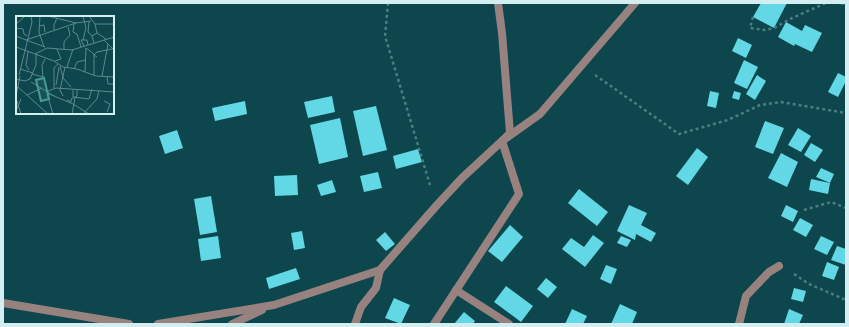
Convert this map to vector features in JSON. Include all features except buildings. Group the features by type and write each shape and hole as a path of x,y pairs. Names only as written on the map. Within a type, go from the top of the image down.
{"street":[{"path":"355,324 361,307 376,288 380,270 462,178 510,133 502,33 498,3"},
{"path":"502,141 540,114 635,3"},
{"path":"434,324 519,194 502,141"},
{"path":"739,324 746,296 769,272 779,266"},
{"path":"232,324 274,305 380,270"},
{"path":"456,290 509,324"},
{"path":"3,303 129,324"},
{"path":"158,324 274,305"}],"path":[{"path":"388,3 385,36 437,205"},
{"path":"753,17 750,28 765,30 774,28 826,3"},
{"path":"841,3 846,5"},
{"path":"581,66 679,134 728,120 760,105 781,102 846,113"},
{"path":"804,210 831,202 846,208"},
{"path":"779,266 809,284 846,300"}]}
